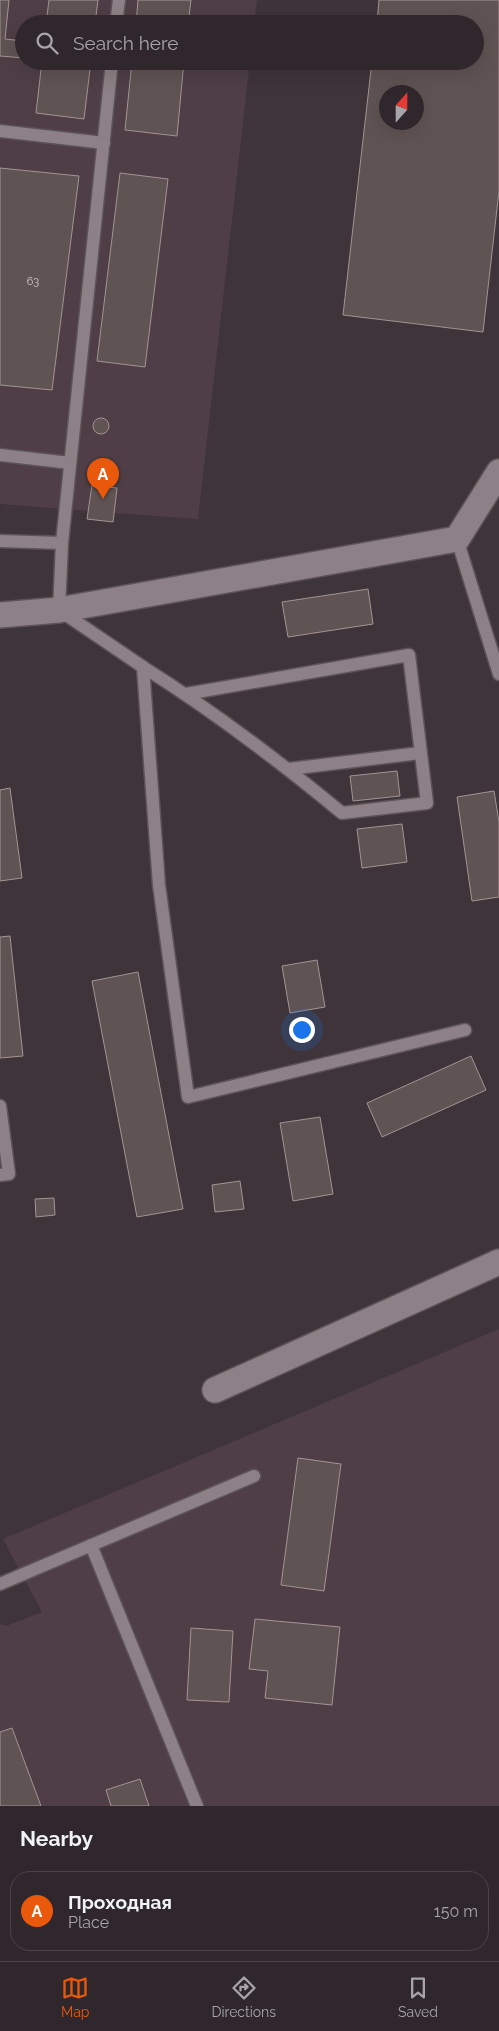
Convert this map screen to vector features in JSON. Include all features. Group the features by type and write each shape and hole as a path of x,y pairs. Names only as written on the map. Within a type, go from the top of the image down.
{"street":[{"path":"0,615 59,610 457,539 499,472"},
{"path":"215,1390 499,1262"}],"lane":[{"path":"117,15 119,0"},
{"path":"111,70 62,543 59,610 186,694 289,769 342,813 426,803 409,655 186,694"},
{"path":"0,131 104,144"},
{"path":"0,455 70,463"},
{"path":"457,539 499,674"},
{"path":"0,541 62,543"},
{"path":"143,667 159,885 188,1097 465,1030"},
{"path":"289,769 420,753"},
{"path":"0,1106 8,1174 0,1175"},
{"path":"0,1584 254,1476"},
{"path":"91,1545 196,1806"}],"shaded area":[{"path":"0,0 257,0 255,15 15,15 15,70 249,70 198,519 115,513 113,522 87,519 88,511 0,504"},
{"path":"499,1329 499,1806 0,1806 0,1624 6,1626 42,1612 3,1539"}],"building":[{"path":"0,0 9,0 5,39 15,40 15,57 0,56"},
{"path":"49,0 98,0 96,15 47,15"},
{"path":"138,0 191,0 189,15 137,15"},
{"path":"379,0 499,0 499,191 483,332 343,315 371,70 484,70 484,15 378,15"},
{"path":"41,70 90,70 84,119 36,113"},
{"path":"131,70 183,70 177,136 125,130"},
{"path":"0,168 79,176 52,390 0,385"},
{"path":"120,173 168,179 145,367 97,361"},
{"path":"98,418 104,418 109,423 107,432 98,434 93,429 93,423"},
{"path":"92,485 117,488 113,522 87,519"},
{"path":"368,589 373,624 288,637 282,602"},
{"path":"397,771 400,796 353,801 350,776"},
{"path":"10,788 22,878 0,881 0,790"},
{"path":"494,791 499,822 499,897 472,901 457,797"},
{"path":"402,824 407,862 362,868 357,829"},
{"path":"10,936 23,1056 0,1058 0,937"},
{"path":"317,960 325,1007 290,1013 282,966"},
{"path":"138,972 183,1209 137,1217 92,981"},
{"path":"471,1056 486,1090 382,1137 367,1103"},
{"path":"320,1117 333,1194 293,1201 280,1123"},
{"path":"240,1181 244,1209 215,1212 212,1185"},
{"path":"54,1198 55,1215 36,1217 35,1199"},
{"path":"298,1458 341,1464 324,1591 281,1585"},
{"path":"255,1619 340,1627 332,1705 265,1698 268,1671 249,1669"},
{"path":"191,1628 233,1631 229,1702 187,1700"},
{"path":"12,1728 41,1806 0,1806 0,1732"},
{"path":"140,1779 149,1806 111,1806 106,1790"}],"place":[{"name":"Проходная","path":"103,499"}]}
